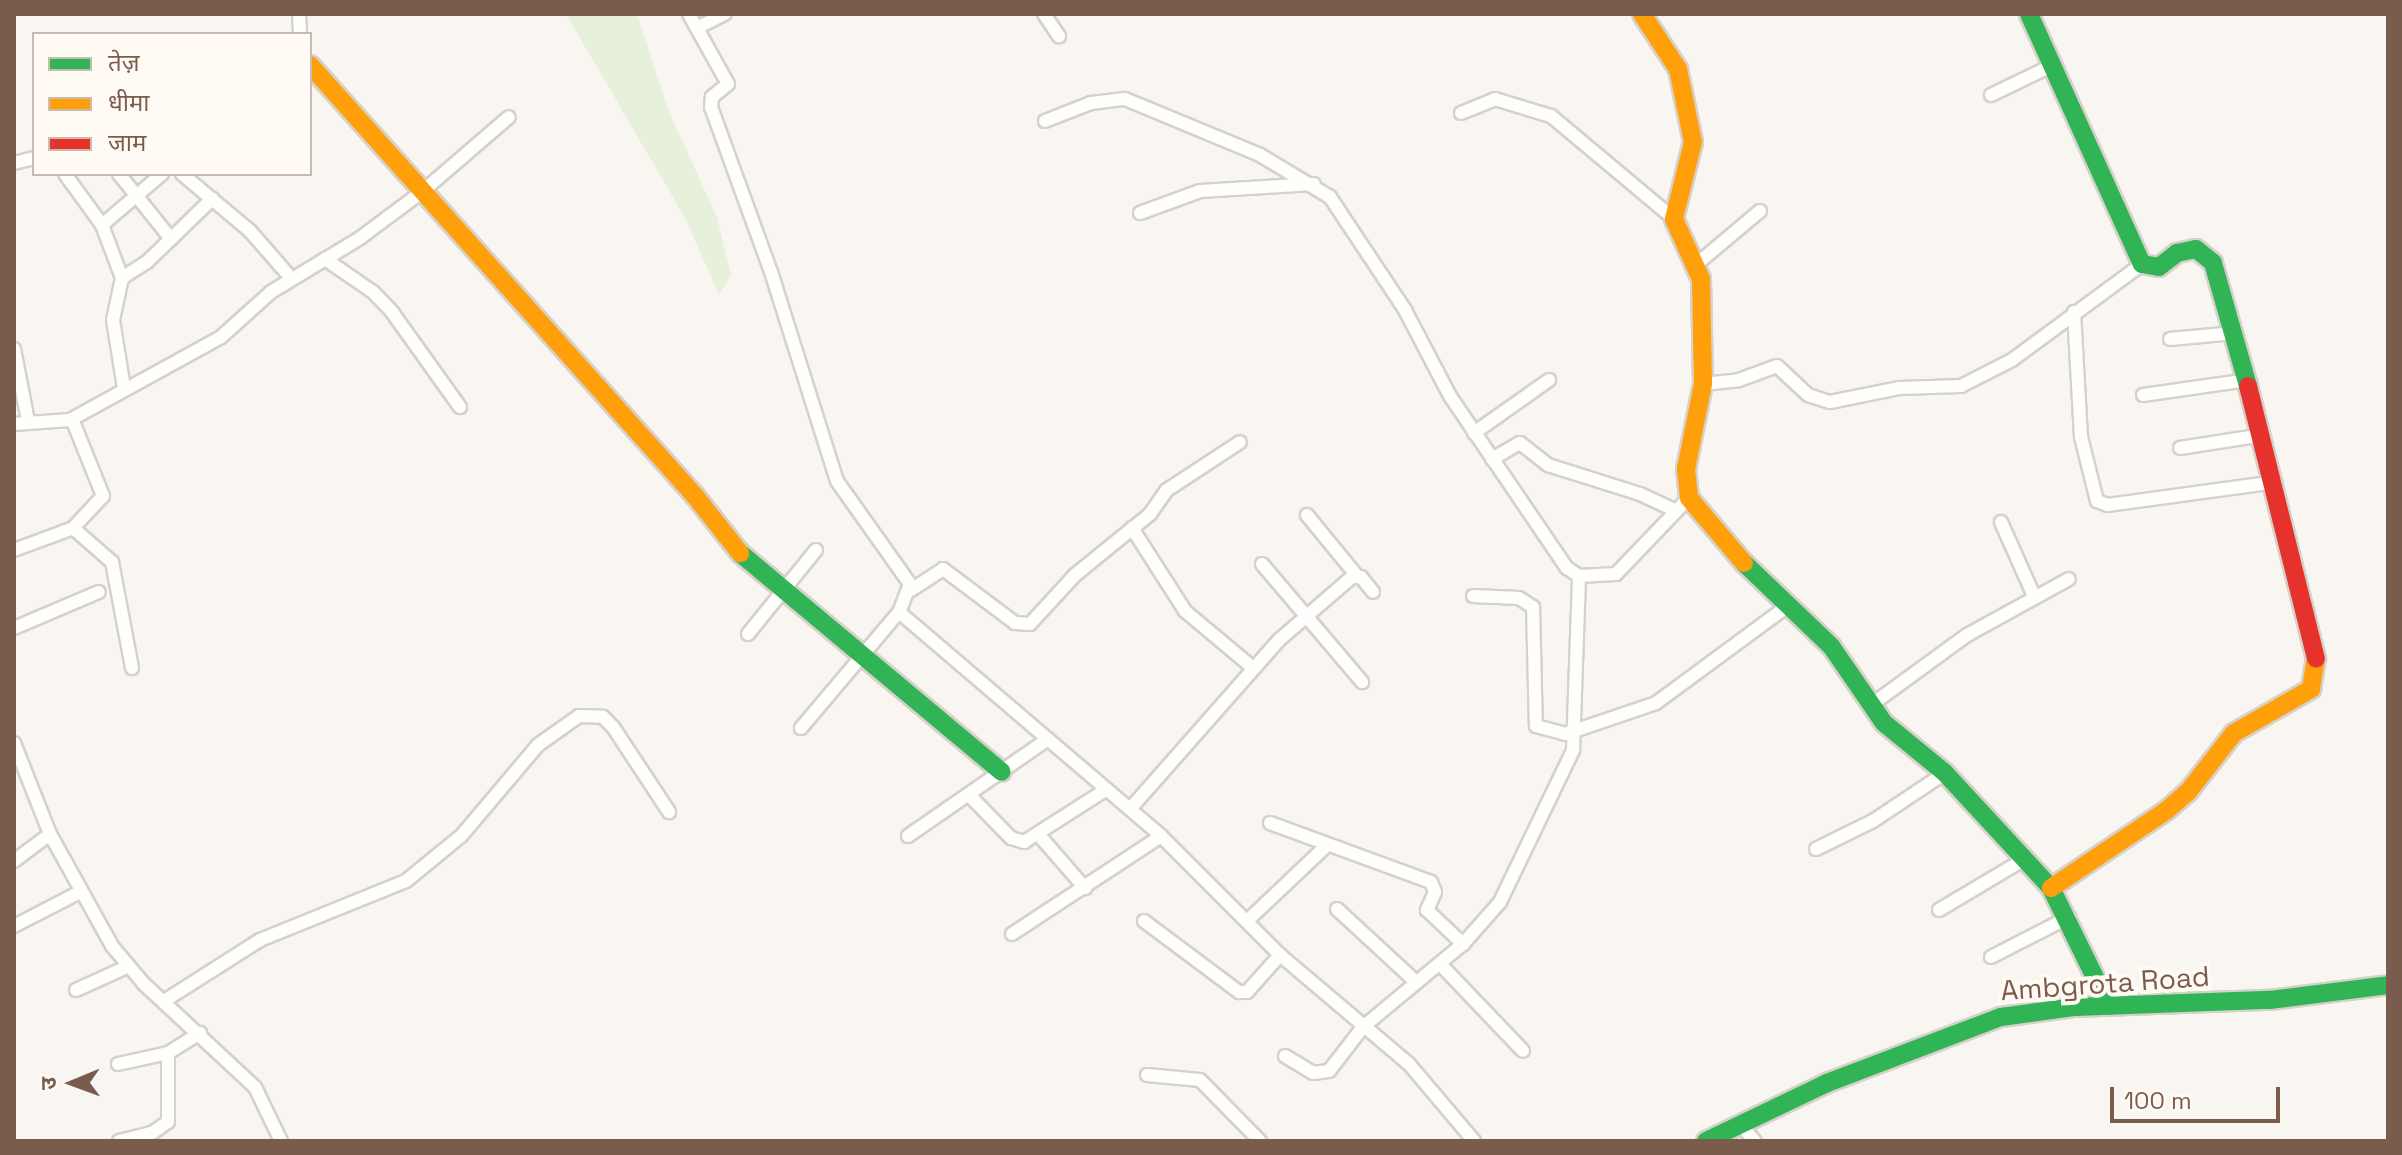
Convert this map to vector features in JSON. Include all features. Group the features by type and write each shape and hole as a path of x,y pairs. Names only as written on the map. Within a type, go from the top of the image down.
{"street":[{"path":"689,14 728,84 712,97 711,107 772,275 837,481 911,590"},
{"path":"697,28 725,14"},
{"path":"1044,14 1059,36"},
{"path":"1642,14 1671,54 1690,121 1691,160 1674,219"},
{"path":"2029,14 2142,264"},
{"path":"1991,95 2053,65"},
{"path":"312,67 695,496 724,538 1002,772"},
{"path":"1045,121 1091,103 1125,99 1260,155 1314,184 1344,213 1474,433 1554,555 1579,576 1616,574 1630,565 1683,504 1686,469 1703,384 1698,263 1674,219 1551,116 1495,99 1461,113"},
{"path":"14,424 28,421 55,424 72,419 221,337 291,278 360,238 423,191 509,117"},
{"path":"66,176 102,225 122,278 113,320 124,388"},
{"path":"121,176 171,239"},
{"path":"102,225 160,176"},
{"path":"184,176 250,231 291,278"},
{"path":"1140,213 1200,191 1314,184"},
{"path":"122,278 171,239 212,199"},
{"path":"1698,263 1760,211"},
{"path":"1703,384 1739,380 1777,366 1808,395 1830,402 1899,388 1961,386 2012,360 2142,264 2159,267 2187,250 2204,253 2221,279 2249,380 2318,679 2300,699 2234,733 2188,792 2167,810 2051,888"},
{"path":"325,259 382,302 460,407"},
{"path":"2074,312 2081,437 2097,501 2108,505 2275,482"},
{"path":"2170,339 2235,333"},
{"path":"14,349 28,421"},
{"path":"1474,433 1549,380"},
{"path":"2143,395 2249,380"},
{"path":"14,550 73,528 104,492 72,419"},
{"path":"2180,448 2263,435"},
{"path":"801,728 899,612 911,590 930,573 948,571 1026,626 1075,575 1150,514 1167,490 1240,442"},
{"path":"1492,459 1520,443 1548,465 1683,504 1786,607 1831,646 1871,705 1900,739 1945,773 2051,888 2069,917 2109,1006"},
{"path":"1307,515 1373,592"},
{"path":"2001,522 2034,596"},
{"path":"73,528 112,562 132,668"},
{"path":"1132,528 1185,611 1252,667"},
{"path":"748,634 816,550"},
{"path":"1262,564 1362,682"},
{"path":"1130,809 1218,714 1252,667 1306,617 1357,576"},
{"path":"1285,1056 1324,1073 1363,1027 1463,944 1500,902 1565,774 1575,734 1579,576"},
{"path":"1871,705 1967,635 2069,579"},
{"path":"14,628 99,592"},
{"path":"1473,596 1519,598 1533,607 1536,726 1575,734 1656,703 1786,607"},
{"path":"899,612 1161,836 1280,955 1409,1064 1467,1134"},
{"path":"164,1001 260,940 406,881 462,835 538,745 579,716 603,717 669,812"},
{"path":"908,836 1048,739"},
{"path":"14,743 50,834 80,892 129,966 255,1087 281,1141"},
{"path":"1816,849 1873,821 1945,773"},
{"path":"969,795 1018,842 1038,834 1107,789"},
{"path":"1270,823 1434,885 1427,910 1463,944"},
{"path":"14,861 50,834"},
{"path":"1038,834 1085,888"},
{"path":"1012,934 1161,836"},
{"path":"1247,921 1327,845"},
{"path":"1939,910 2023,860"},
{"path":"14,926 80,892"},
{"path":"1337,909 1416,982"},
{"path":"1991,957 2069,917"},
{"path":"1144,921 1239,992 1247,992 1280,955"},
{"path":"1440,964 1523,1051"},
{"path":"76,990 129,966"},
{"name":"Ambgrota Road","path":"1706,1141 1974,1024 2026,1013 2109,1006 2270,1000 2388,985"},
{"path":"118,1064 168,1053 200,1033"},
{"path":"119,1141 152,1133 168,1122 168,1053"},
{"path":"1147,1075 1200,1080 1260,1141"},
{"path":"1740,1124 1755,1141"}],"green space":[{"path":"566,14 637,14 669,112 717,217 731,275 719,294 685,218"}],"traffic: fast":[{"path":"2029,14 2142,264 2159,267 2177,253 2196,249 2213,263 2248,386"},
{"path":"740,553 1002,772"},
{"path":"1744,563 1831,646 1884,723 1945,773 2051,888 2109,1006"},
{"path":"1706,1141 1827,1083 2001,1017 2075,1007 2270,1000 2388,985"}],"traffic: slow":[{"path":"1642,14 1678,69 1693,142 1674,219 1701,279 1703,384 1686,469 1689,498 1744,563"},
{"path":"312,67 695,496 740,553"},
{"path":"2051,888 2167,810 2188,792 2234,733 2311,689 2316,659"}],"traffic: jam":[{"path":"2248,386 2316,659"}]}
